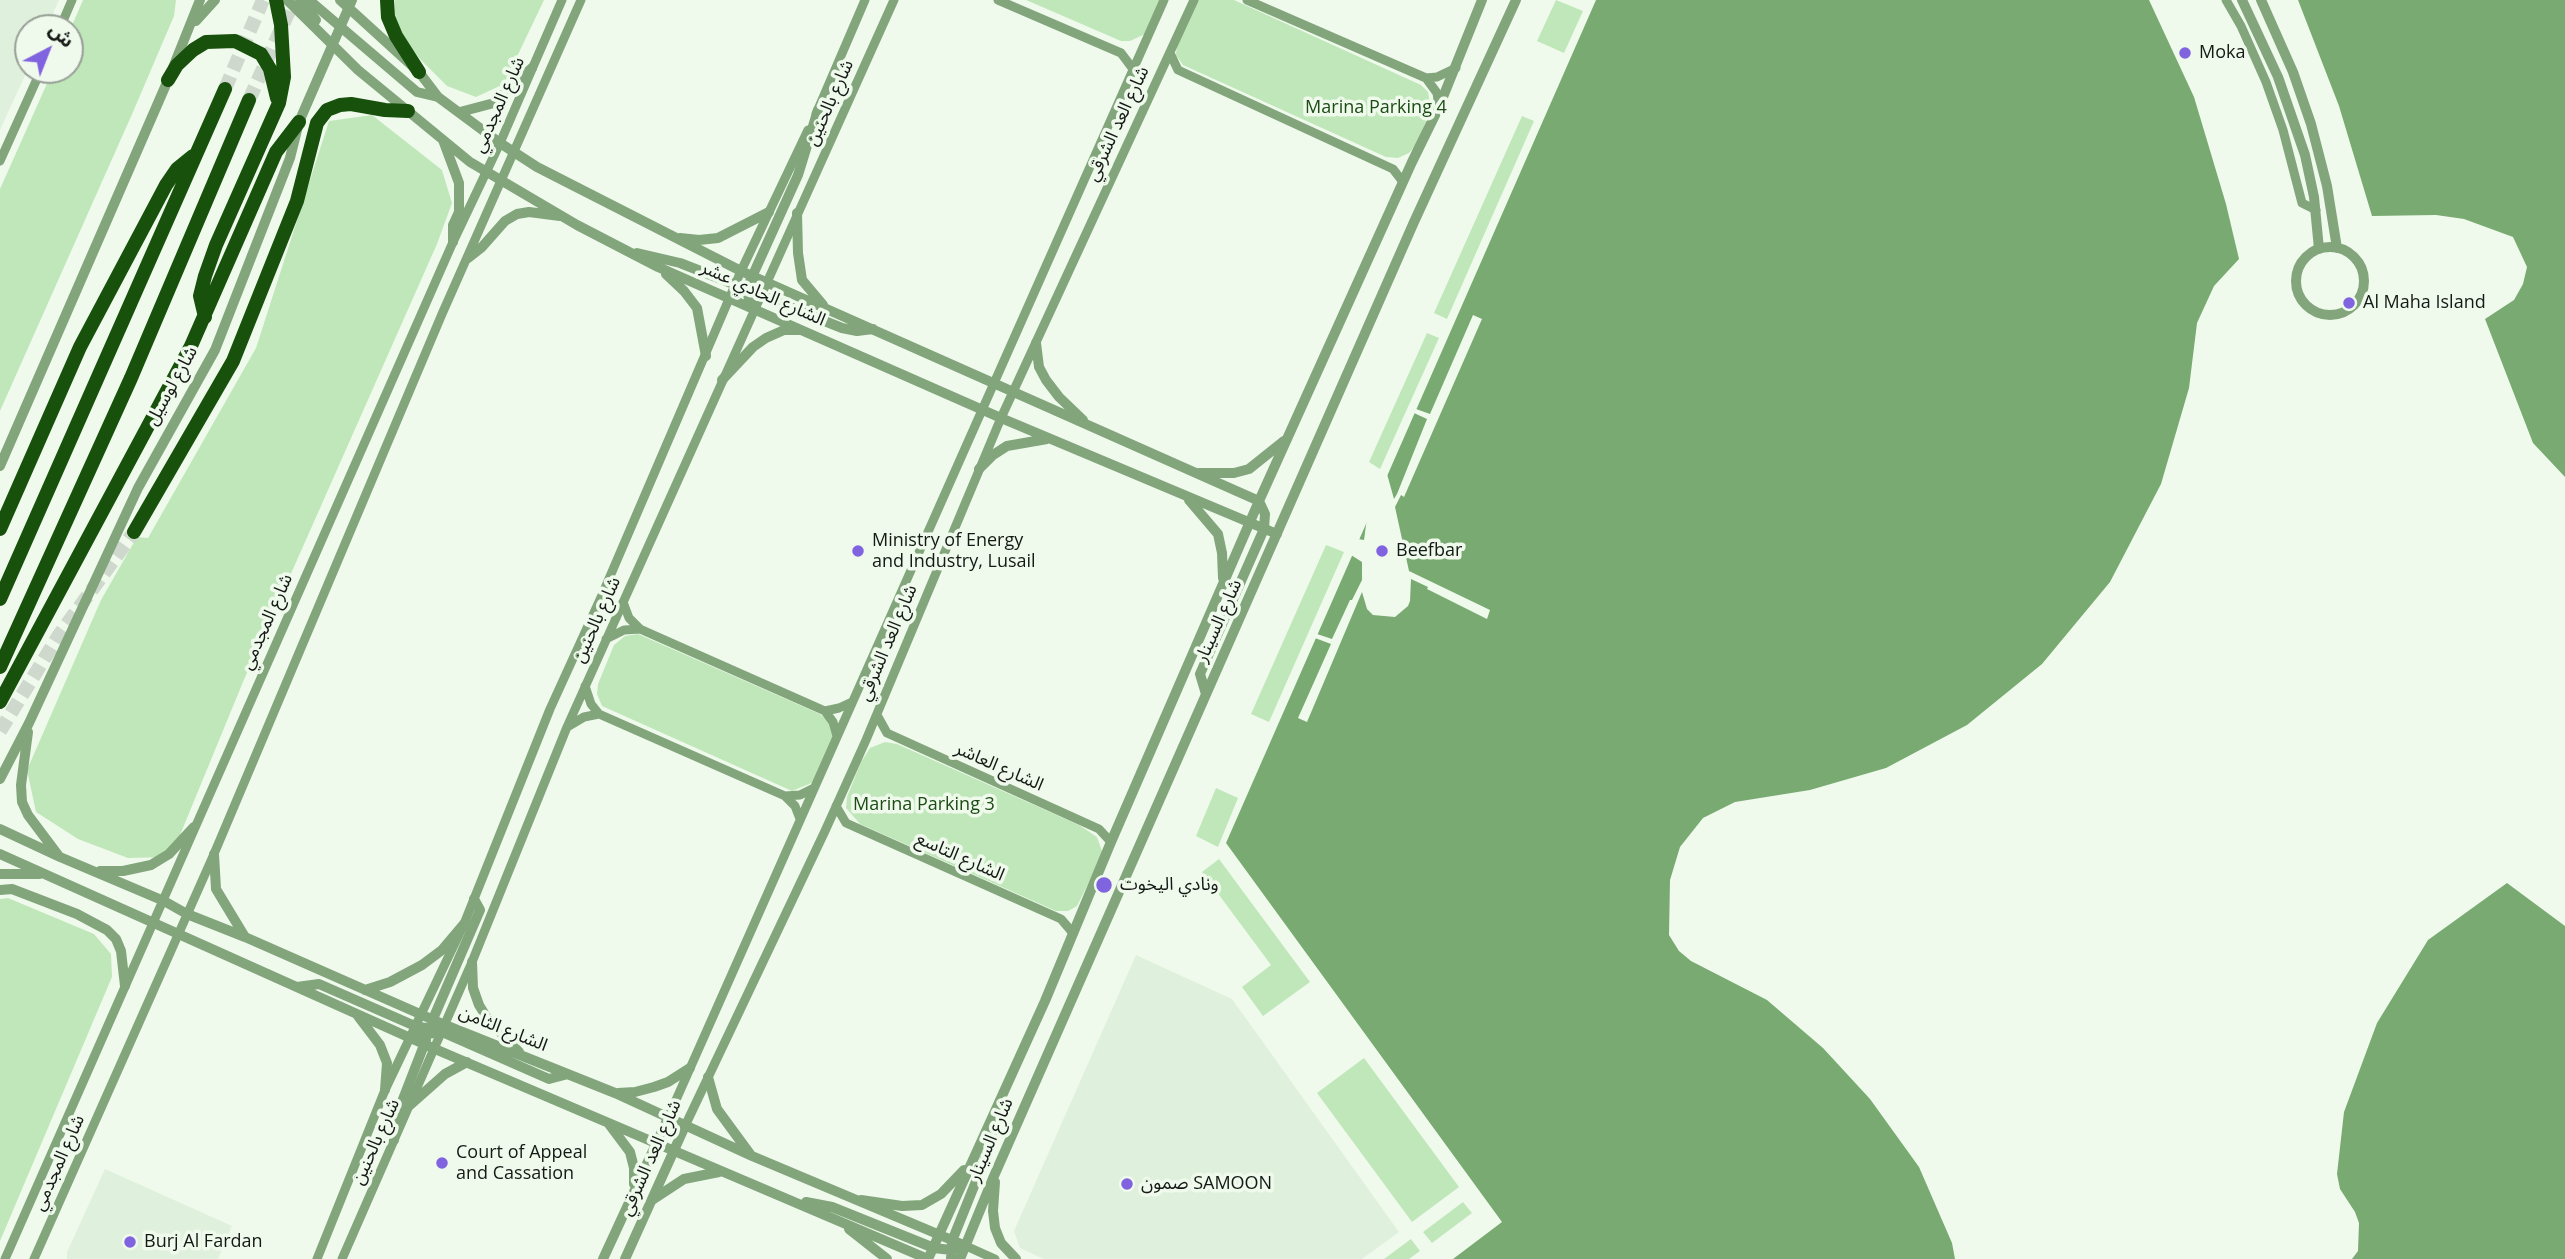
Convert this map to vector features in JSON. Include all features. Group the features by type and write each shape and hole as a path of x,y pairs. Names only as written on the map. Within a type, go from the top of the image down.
{"highway":[{"path":"205,317 200,296 205,276 279,103 284,77 281,25 276,0"},
{"path":"387,0 388,17 396,36 419,72"},
{"path":"168,80 177,65 206,42 235,41 261,54 270,69 279,103"},
{"path":"0,599 225,89"},
{"path":"0,667 131,378 248,100"},
{"path":"134,532 233,361 297,201 317,122 327,110 340,105 408,111"},
{"path":"0,702 174,380 205,317 276,152 299,122"},
{"path":"0,529 80,347 124,261 166,185 177,169 197,153"}],"street":[{"path":"188,31 193,0"},
{"path":"0,466 168,80 200,0"},
{"path":"188,31 215,0"},
{"name":"الشارع الحادي عشر","path":"287,0 358,70 486,173 562,216 658,267 982,410 1277,534"},
{"path":"300,0 334,44"},
{"path":"309,0 417,92 438,97"},
{"name":"شارع المجدمي","path":"5,1259 562,0"},
{"name":"شارع المجدمي","path":"34,1259 214,854 580,0"},
{"name":"شارع بالحنين","path":"421,1014 464,924 550,709 741,271 818,110 865,0"},
{"name":"شارع بالحنين","path":"342,1259 410,1105 431,1032 472,962 567,727 894,0"},
{"path":"998,0 1121,54 1133,69"},
{"name":"شارع العد الشرقي","path":"603,1259 1164,0"},
{"name":"شارع العد الشرقي","path":"625,1259 673,1149 825,831 877,715 1001,418 1194,0"},
{"path":"1247,0 1426,78 1437,93 1439,107"},
{"name":"شارع السينار","path":"952,1253 939,1236 1082,913 1249,523 1439,107 1482,0"},
{"name":"شارع السينار","path":"928,1259 952,1253 994,1176 1414,222 1516,0"},
{"path":"2226,0 2266,82 2283,130 2302,203 2316,210 2330,208"},
{"path":"2242,0 2267,48 2290,108 2309,171 2319,249"},
{"path":"2261,0 2293,72 2308,115 2319,152 2337,248"},
{"name":"الشارع الحادي عشر","path":"347,3 419,72 438,97 514,152 741,271 1259,501"},
{"name":"شارع لوسيل","path":"0,779 29,723 138,488 215,350 290,158 299,122 341,26 347,3"},
{"path":"1121,54 1143,48"},
{"path":"1170,54 1178,70 1393,169 1403,182"},
{"path":"460,112 494,103 532,68"},
{"path":"1426,78 1456,68"},
{"path":"1158,78 1178,70"},
{"path":"0,161 35,84"},
{"path":"754,308 747,289 798,175 818,110"},
{"path":"442,138 459,183 459,212 453,225 453,242"},
{"path":"1393,169 1412,163"},
{"path":"468,258 482,247 505,221 517,214 529,212 562,216"},
{"path":"672,237 699,240 718,238 769,212"},
{"path":"797,214 802,280 824,307"},
{"path":"2337,248 2356,260 2363,274 2356,303 2345,312 2322,314 2308,307 2299,295 2296,286 2298,270 2302,262 2319,249 2337,248"},
{"path":"627,251 680,263 842,328 857,331 873,329"},
{"path":"658,267 684,291 697,308 706,356"},
{"path":"730,298 737,291 760,286 765,282"},
{"path":"722,380 753,347 766,338 784,330 801,329"},
{"path":"1036,343 1039,367 1051,388 1087,424"},
{"path":"1197,473 1234,473 1249,470 1288,436"},
{"path":"979,469 1007,446 1048,438"},
{"path":"1185,496 1218,534 1224,582"},
{"path":"1206,694 1200,674 1264,529 1265,514 1259,501"},
{"path":"623,602 629,618 640,629 825,711 833,722 837,736"},
{"path":"606,639 624,630 640,629"},
{"path":"585,686 591,704 599,714 785,796 795,806 800,819"},
{"path":"825,711 852,702"},
{"path":"567,727 584,717 599,714"},
{"path":"866,740 887,733 877,715"},
{"path":"29,723 21,785 22,802 28,816 60,857"},
{"name":"الشارع العاشر","path":"887,733 1099,829 1111,842"},
{"path":"785,796 800,795 814,788"},
{"path":"825,831 846,823 836,806"},
{"name":"الشارع التاسع","path":"846,823 1061,919 1073,933"},
{"path":"1099,829 1119,823"},
{"path":"94,871 123,871 151,865 169,854 194,827"},
{"name":"الشارع الثامن","path":"0,829 164,901 187,914 421,1014 431,1032 467,1062 928,1259"},
{"path":"214,854 216,889 245,937"},
{"name":"الشارع الثامن","path":"0,855 410,1037 431,1032 524,1057 615,1093 752,1156 939,1236"},
{"path":"0,874 46,874"},
{"path":"0,890 25,894 77,914 107,930 121,951 125,986"},
{"path":"394,1140 396,1117 480,910 474,899"},
{"path":"1061,919 1074,918 1082,913"},
{"path":"365,990 390,982 422,965 442,950 464,924"},
{"path":"472,962 473,988 479,1004 487,1018 524,1057"},
{"path":"295,987 319,984 549,1079 568,1074"},
{"path":"356,1013 380,1045 387,1063 385,1090"},
{"name":"شارع بالحنين","path":"317,1259 385,1090 410,1037 431,1032"},
{"path":"410,1105 445,1074 467,1062"},
{"path":"615,1093 654,1087 690,1068"},
{"path":"708,1077 717,1109 752,1156"},
{"path":"952,1253 993,1139 992,1113"},
{"path":"607,1122 630,1152 634,1168 634,1186"},
{"path":"856,1201 876,1201 902,1206 922,1205 947,1189 971,1163"},
{"path":"651,1201 684,1179 722,1171"},
{"path":"994,1176 995,1228 1001,1243 1016,1259"},
{"path":"784,1198 832,1207 952,1253 995,1259"},
{"path":"842,1223 887,1259"}],"shaded area":[{"path":"0,0 59,0 52,14 14,14 14,84 21,84 0,130"},
{"path":"1596,0 2149,0 2194,97 2226,204 2239,259 2214,286 2197,323 2189,388 2161,484 2110,582 2042,664 1967,725 1886,768 1810,790 1735,802 1703,818 1680,847 1670,880 1669,935 1679,951 1691,961 1767,1000 1823,1048 1870,1099 1919,1167 1952,1243 1955,1259 1453,1259 1502,1222 1226,843"},
{"path":"2298,0 2565,0 2565,477 2533,443 2485,319 2514,300 2523,284 2527,267 2513,237 2464,219 2436,215 2372,216 2339,106"},
{"path":"2507,883 2565,926 2565,1259 2352,1259 2358,1251 2359,1223 2340,1189 2337,1174 2344,1112 2377,1023 2428,940"},
{"path":"1136,955 1232,999 1399,1232 1362,1259 1044,1259 1020,1248 1014,1231"},
{"path":"105,1169 232,1226 218,1259 67,1259 67,1252"}],"green space":[{"path":"83,0 176,0 174,16 133,112 0,411 0,189 47,84 84,84 84,14 77,14"},
{"path":"395,0 544,0 504,84 476,97 447,86 420,59 402,36 394,19"},
{"path":"1026,0 1161,0 1145,34 1130,41 1121,41"},
{"name":"Marina Parking 4","path":"1198,0 1234,0 1421,85 1428,92 1430,103 1429,114 1416,145 1409,153 1398,158 1386,157 1183,65 1176,55 1177,43"},
{"path":"1556,0 1583,11 1564,53 1537,41"},
{"path":"372,115 442,170 452,203 437,244 243,682 171,857 128,858 78,839 36,812 27,770 101,600 137,537 148,538 256,348 329,121"},
{"path":"1522,116 1534,121 1447,319 1434,313"},
{"path":"1427,333 1439,338 1380,469 1369,462"},
{"path":"1326,545 1344,552 1269,722 1251,714"},
{"path":"638,634 820,714 829,722 834,734 814,782 792,791 602,706 597,694 598,684 614,645 625,636"},
{"name":"Marina Parking 3","path":"885,742 897,744 1079,825 1097,837 1103,854 1077,906 1068,911 1056,911 860,824 846,808 847,797 861,762 870,748"},
{"path":"1216,788 1238,798 1218,847 1196,836"},
{"path":"1219,859 1310,982 1263,1016 1242,987 1271,965 1202,872"},
{"path":"8,898 94,934 111,954 112,977 0,1241 0,899"},
{"path":"1364,1058 1459,1187 1412,1222 1317,1093"},
{"path":"1463,1202 1472,1213 1432,1243 1423,1232"},
{"path":"1411,1239 1420,1251 1409,1259 1384,1259"}],"pier":[{"path":"1473,315 1482,319 1404,497 1401,495 1395,507 1409,571 1490,610 1487,619 1411,579 1408,606 1395,617 1373,615 1367,609 1362,592 1307,722 1298,718 1331,644 1315,638 1317,634 1332,639 1362,580 1362,562 1351,555 1358,539 1364,540 1367,518 1387,474 1394,499 1397,494 1427,419 1414,413 1416,409 1430,414"}],"tunnel":[{"path":"225,89 263,0"},
{"path":"249,100 294,0"},
{"path":"0,731 59,635 134,532"}],"place":[{"name":"Moka","path":"2185,53"},
{"name":"Al Maha Island","path":"2349,303"},
{"name":"Ministry of Energy and Industry, Lusail","path":"858,551"},
{"name":"Beefbar","path":"1382,551"},
{"name":"ونادي اليخوت","path":"1104,885"},
{"name":"Court of Appeal and Cassation","path":"442,1163"},
{"name":"صمون SAMOON","path":"1127,1184"},
{"name":"Burj Al Fardan","path":"130,1242"}]}
